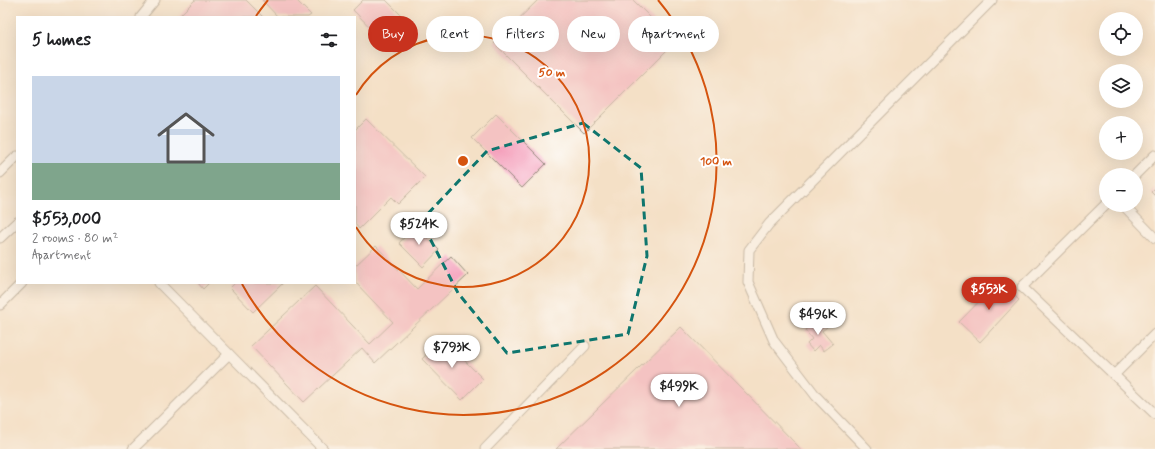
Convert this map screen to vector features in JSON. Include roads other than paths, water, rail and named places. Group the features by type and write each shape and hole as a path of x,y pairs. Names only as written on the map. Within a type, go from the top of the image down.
{"lane":[{"path":"142,16 155,0"},
{"path":"867,449 816,396 774,341 748,282 749,250 769,224 992,0"},
{"path":"1141,168 1155,154"},
{"path":"0,173 16,157"},
{"path":"1099,211 1022,287 1155,414"},
{"path":"1130,212 1155,238"},
{"path":"0,238 16,223"},
{"path":"0,305 21,284"},
{"path":"160,284 324,449"},
{"path":"1114,375 1155,334"},
{"path":"485,449 584,346"},
{"path":"133,449 229,354"}]}
